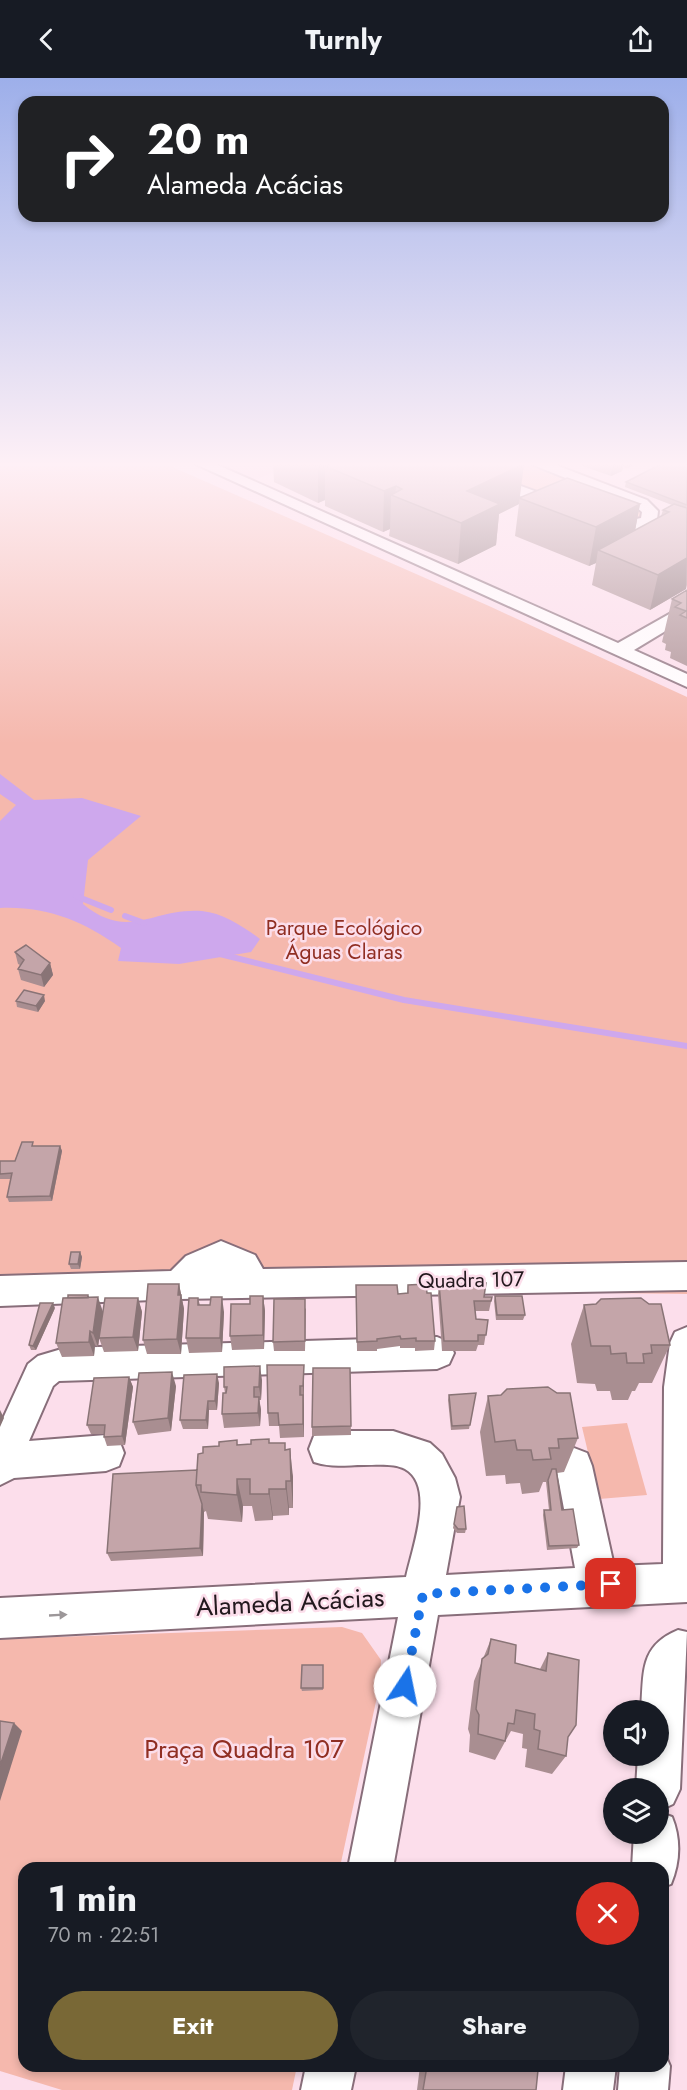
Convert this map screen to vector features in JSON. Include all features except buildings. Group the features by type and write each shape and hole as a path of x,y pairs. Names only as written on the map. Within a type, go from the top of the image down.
{"street":[{"path":"421,556 687,681"},
{"path":"620,650 687,610"},
{"name":"Quadra 107","path":"0,1292 179,1285 687,1276"},
{"path":"684,1582 681,1387 687,1342"},
{"path":"106,1453 1,1464 40,1375 50,1367 65,1364 437,1353"},
{"path":"327,1449 385,1447 425,1461 436,1476 441,1497 371,1862"},
{"path":"574,1466 598,1585"},
{"name":"Alameda Acácias","path":"0,1618 684,1582"},
{"path":"659,1778 665,1663 678,1650 687,1652"},
{"path":"655,1862 656,1844"},
{"path":"326,2090 330,2072"},
{"path":"588,2090 590,2072"},
{"path":"643,2090 644,2072"}],"green space":[{"name":"Parque Ecológico Águas Claras","path":"0,556 375,556 687,697 687,1294 528,1292 0,1304"},
{"path":"627,1423 647,1495 599,1499 582,1427"},
{"name":"Praça Quadra 107","path":"342,1627 362,1633 381,1660 380,1683 341,1862 18,1862 18,2072 296,2072 292,2090 62,2090 0,2071 0,1639"}],"shaded area":[{"path":"0,774 34,800 82,798 141,816 88,860 83,904 99,915 114,921 128,922 185,911 210,912 240,925 260,939 251,952 179,964 118,961 121,948 78,923 49,913 0,908 0,821 16,805 0,794"}],"waterway":[{"path":"80,898 76,896 111,910"},
{"path":"125,916 144,923"},
{"path":"220,954 404,1000 687,1046"}],"route":[{"path":"405,1686 423,1594 611,1584"}]}
